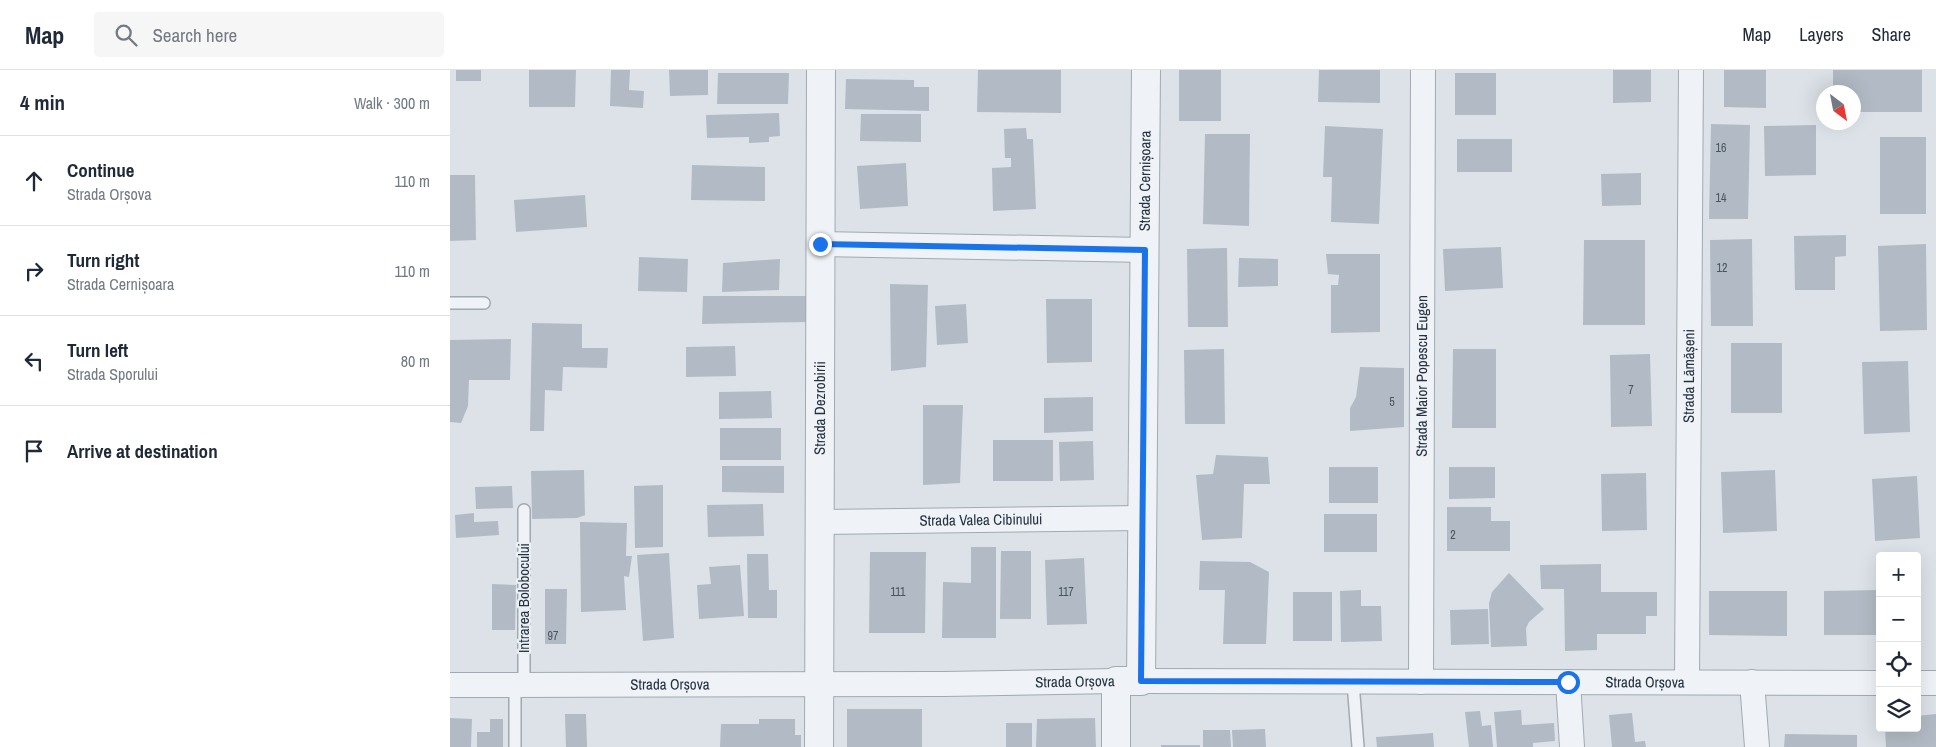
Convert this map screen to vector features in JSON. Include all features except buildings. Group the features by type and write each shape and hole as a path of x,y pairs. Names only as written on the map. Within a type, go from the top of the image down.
{"street":[{"name":"Strada Dezrobirii","path":"819,747 821,70"},
{"name":"Strada Cernișoara","path":"1116,747 1128,681 1142,518 1146,70"},
{"name":"Strada Maior Popescu Eugen","path":"1420,682 1423,70"},
{"name":"Strada Lămășeni","path":"1687,681 1691,70"},
{"path":"820,244 1145,250"},
{"name":"Strada Valea Cibinului","path":"820,522 1142,518"},
{"name":"Strada Orșova","path":"450,685 1128,681 1876,683"},
{"path":"1568,682 1572,747"},
{"path":"1752,682 1757,747"},
{"path":"1921,683 1936,683"}],"lane":[{"path":"450,303 484,303"},
{"name":"Intrarea Bolobocului","path":"515,747 519,686 524,510"},
{"path":"1353,682 1358,747"}],"route":[{"path":"820,244 1145,250 1141,681 1568,682"}]}
